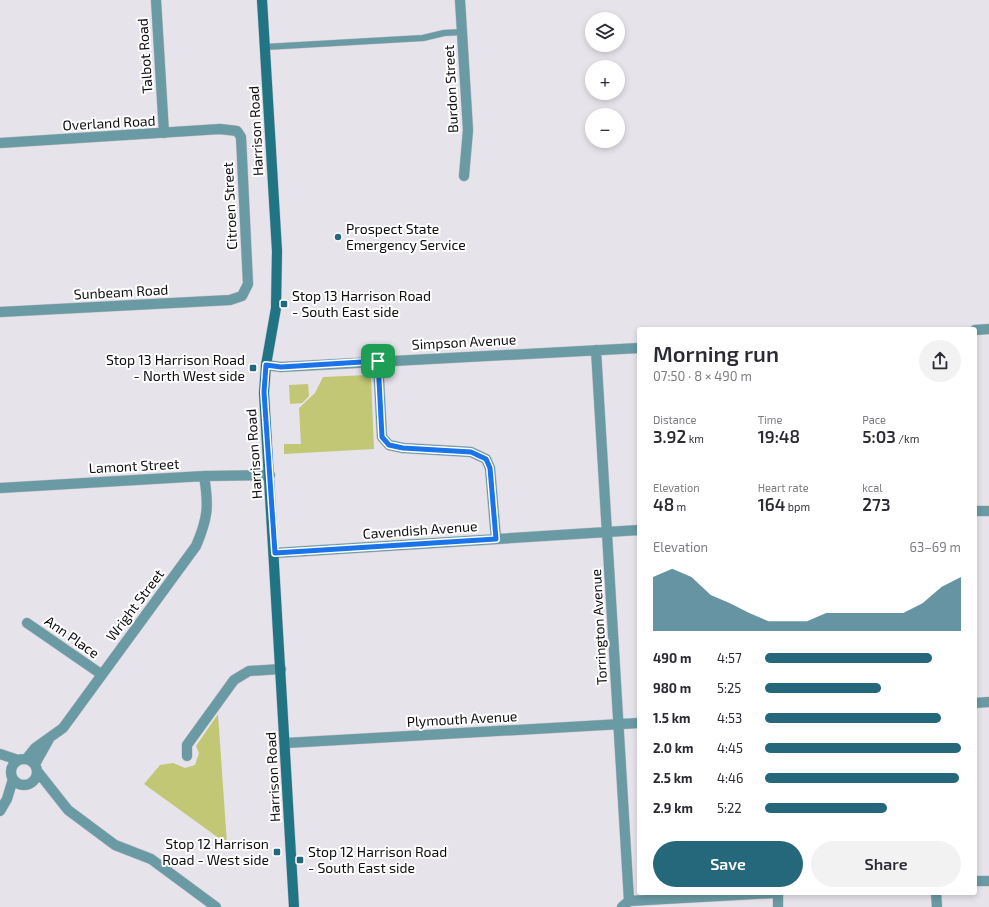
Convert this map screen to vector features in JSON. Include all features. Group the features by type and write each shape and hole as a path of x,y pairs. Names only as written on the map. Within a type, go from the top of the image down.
{"street":[{"name":"Talbot Road","path":"156,0 164,133"},
{"name":"Harrison Road","path":"262,0 277,251 276,308 266,365 264,392 275,553 294,907"},
{"name":"Burdon Street","path":"460,0 468,130 464,176"},
{"name":"Citroen Street","path":"220,130 230,129 238,131 241,137 248,284 242,296"},
{"name":"Overland Road","path":"0,143 220,130"},
{"name":"Sunbeam Road","path":"0,312 230,300 242,296"},
{"path":"977,330 989,329"},
{"name":"Simpson Avenue","path":"266,365 281,367 637,348"},
{"name":"Torrington Avenue","path":"596,350 619,724 626,904"},
{"path":"378,361 382,437 389,445 403,448 471,452 486,459 490,468 496,539"},
{"name":"Lamont Street","path":"0,488 204,476 270,475"},
{"name":"Wright Street","path":"29,763 35,748 63,728 196,546 206,524 208,497 204,476"},
{"path":"977,511 989,511"},
{"name":"Cavendish Avenue","path":"275,553 637,530"},
{"name":"Ann Place","path":"27,623 101,674"},
{"path":"187,756 187,744 234,680 249,671 281,669"},
{"path":"977,703 989,702"},
{"name":"Plymouth Avenue","path":"286,743 637,722"},
{"path":"0,754 29,763 68,810 115,845 151,859 216,907"},
{"path":"0,760 15,778 26,785 32,782"},
{"path":"0,810 15,778 12,765 29,763"},
{"path":"29,763 32,782"},
{"path":"32,782 55,794"},
{"path":"977,882 989,881"},
{"path":"626,904 749,895"},
{"path":"776,895 778,907"},
{"path":"936,895 937,907"}],"lane":[{"path":"265,47 423,38 444,33 462,32"}],"green space":[{"path":"367,375 371,378 374,449 284,454 284,444 301,444 299,408 315,393 323,377"},
{"path":"308,384 309,396 302,403 290,404 289,385"},
{"path":"218,714 227,844 144,784 160,765 173,763 185,768 195,765 199,753 196,746"}],"place":[{"name":"Prospect State Emergency Service","path":"338,237"},
{"name":"Stop 13 Harrison Road - South East side","path":"284,304"},
{"name":"Stop 13 Harrison Road - North West side","path":"253,368"},
{"name":"Stop 12 Harrison Road - West side","path":"277,852"},
{"name":"Stop 12 Harrison Road - South East side","path":"300,860"}],"route":[{"path":"378,361 380,427 382,437 389,445 403,448 471,452 486,459 490,468 496,539 275,553 264,392 266,365 281,367 378,361"}]}
